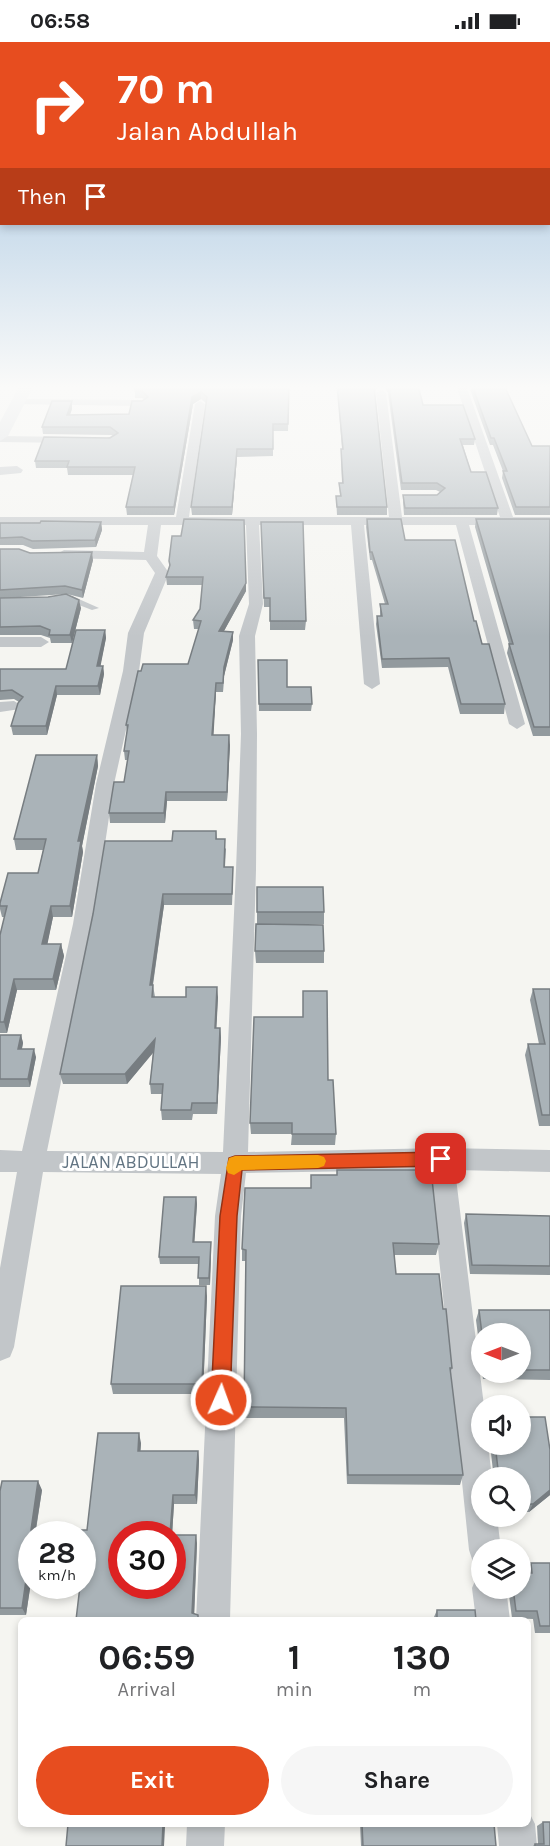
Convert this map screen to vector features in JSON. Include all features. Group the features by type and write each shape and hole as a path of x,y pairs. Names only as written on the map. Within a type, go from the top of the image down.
{"street":[{"path":"182,521 190,469"},
{"path":"394,469 399,496 396,522"},
{"path":"490,469 508,521"},
{"path":"0,471 17,471"},
{"path":"0,521 550,520"},
{"path":"0,1347 32,1161 83,924 105,784 131,671 136,633 162,573 150,556 155,521"},
{"path":"213,1617 228,1216 235,1163 250,930 247,636 256,603 252,521"},
{"path":"461,521 517,724"},
{"path":"357,522 372,684"},
{"path":"52,554 150,556"},
{"path":"0,642 41,642"},
{"path":"441,1159 484,1539"},
{"name":"JALAN ABDULLAH","path":"0,1161 235,1163 441,1159 550,1161"},
{"path":"490,1599 493,1617"},
{"path":"206,1827 206,1846"},
{"path":"516,1827 518,1846"}],"lane":[{"path":"57,598 72,597 95,608"}],"building":[{"path":"135,469 180,469 174,507 126,507"},
{"path":"197,469 235,469 232,507 191,507"},
{"path":"342,469 383,469 387,507 337,507 336,496 341,496 339,483 343,483"},
{"path":"400,469 470,469 471,472 486,472 498,508 405,508 403,495 437,495 445,488 437,483 402,483"},
{"path":"506,469 550,469 550,507 516,507 503,471 507,471"},
{"path":"184,519 244,520 246,583 219,631 233,632 224,667 223,683 216,683 212,735 229,735 227,792 166,792 164,813 109,813 114,782 124,782 129,751 124,751 128,725 126,725 138,671 141,671 143,664 188,664 201,621 193,620 200,609 203,577 166,577 170,565 172,536 181,536"},
{"path":"367,519 401,519 405,540 455,540 474,621 476,621 482,644 489,644 505,704 461,704 449,658 382,659 377,616 382,616 380,604 388,604 372,552 370,552"},
{"path":"476,519 550,519 550,727 534,727 509,644 513,644"},
{"path":"41,521 101,522 95,540 32,541 22,537 0,538 0,523 40,523"},
{"path":"261,522 303,522 306,621 270,621 270,598 264,598"},
{"path":"0,549 19,549 30,553 92,552 82,590 65,586 0,590"},
{"path":"66,594 79,600 70,635 49,635 50,630 40,626 0,627 0,598 48,597"},
{"path":"76,630 105,630 97,666 103,666 98,686 56,686 46,726 11,726 18,703 23,697 12,690 0,691 0,669 66,669"},
{"path":"258,660 287,660 287,687 311,687 312,704 259,704"},
{"path":"36,755 97,755 78,841 81,841 70,906 51,906 42,944 61,944 53,979 14,979 4,1022 0,1022 0,935 7,906 0,906 0,903 8,873 38,873 46,839 14,839"},
{"path":"173,831 216,831 216,839 225,839 224,867 233,867 232,894 163,894 150,985 153,985 152,997 186,997 186,987 217,987 215,1028 220,1028 217,1103 192,1103 191,1110 161,1110 163,1084 150,1084 155,1039 125,1074 60,1074 93,914 105,841 172,841"},
{"path":"257,887 323,887 324,912 257,912"},
{"path":"256,924 323,925 324,951 255,951"},
{"path":"533,989 550,989 550,1115 542,1115 528,1044 545,1044"},
{"path":"303,991 327,991 328,1080 333,1080 336,1134 292,1134 292,1123 250,1123 254,1017 303,1017"},
{"path":"0,1035 21,1035 18,1049 34,1049 28,1079 0,1079"},
{"path":"337,1170 431,1170 439,1244 393,1243 396,1274 439,1274 443,1309 446,1309 452,1368 450,1368 463,1475 348,1475 346,1408 244,1407 246,1250 242,1249 245,1188 311,1188 311,1175 337,1175"},
{"path":"164,1197 196,1197 193,1242 211,1242 209,1278 198,1278 199,1257 159,1257"},
{"path":"466,1214 550,1216 550,1266 472,1265"},
{"path":"121,1286 206,1286 202,1384 111,1384"},
{"path":"479,1310 550,1310 550,1370 531,1370 531,1323 481,1323"},
{"path":"531,1417 545,1417 550,1450 550,1490 531,1504 531,1467 498,1467 496,1455 531,1455"},
{"path":"98,1433 139,1433 138,1451 198,1451 195,1495 173,1495 171,1521 108,1521 108,1599 186,1599 186,1535 196,1535 192,1613 198,1617 76,1617 78,1599 96,1599 96,1521 88,1521"},
{"path":"2,1481 38,1481 32,1521 18,1521 18,1599 23,1599 22,1608 0,1608 0,1491"},
{"path":"531,1563 550,1563 550,1626 540,1626 537,1611 516,1611 514,1599 531,1599"},
{"path":"437,1610 475,1610 476,1617 437,1617"},
{"path":"543,1822 550,1822 550,1846 535,1846 535,1844 544,1844"},
{"path":"68,1827 163,1827 162,1846 66,1846"},
{"path":"362,1827 494,1827 496,1846 363,1846"}],"slow traffic":[{"path":"234,1168 235,1163 318,1161"}],"route":[{"path":"221,1400 228,1216 235,1163 441,1159"}]}
